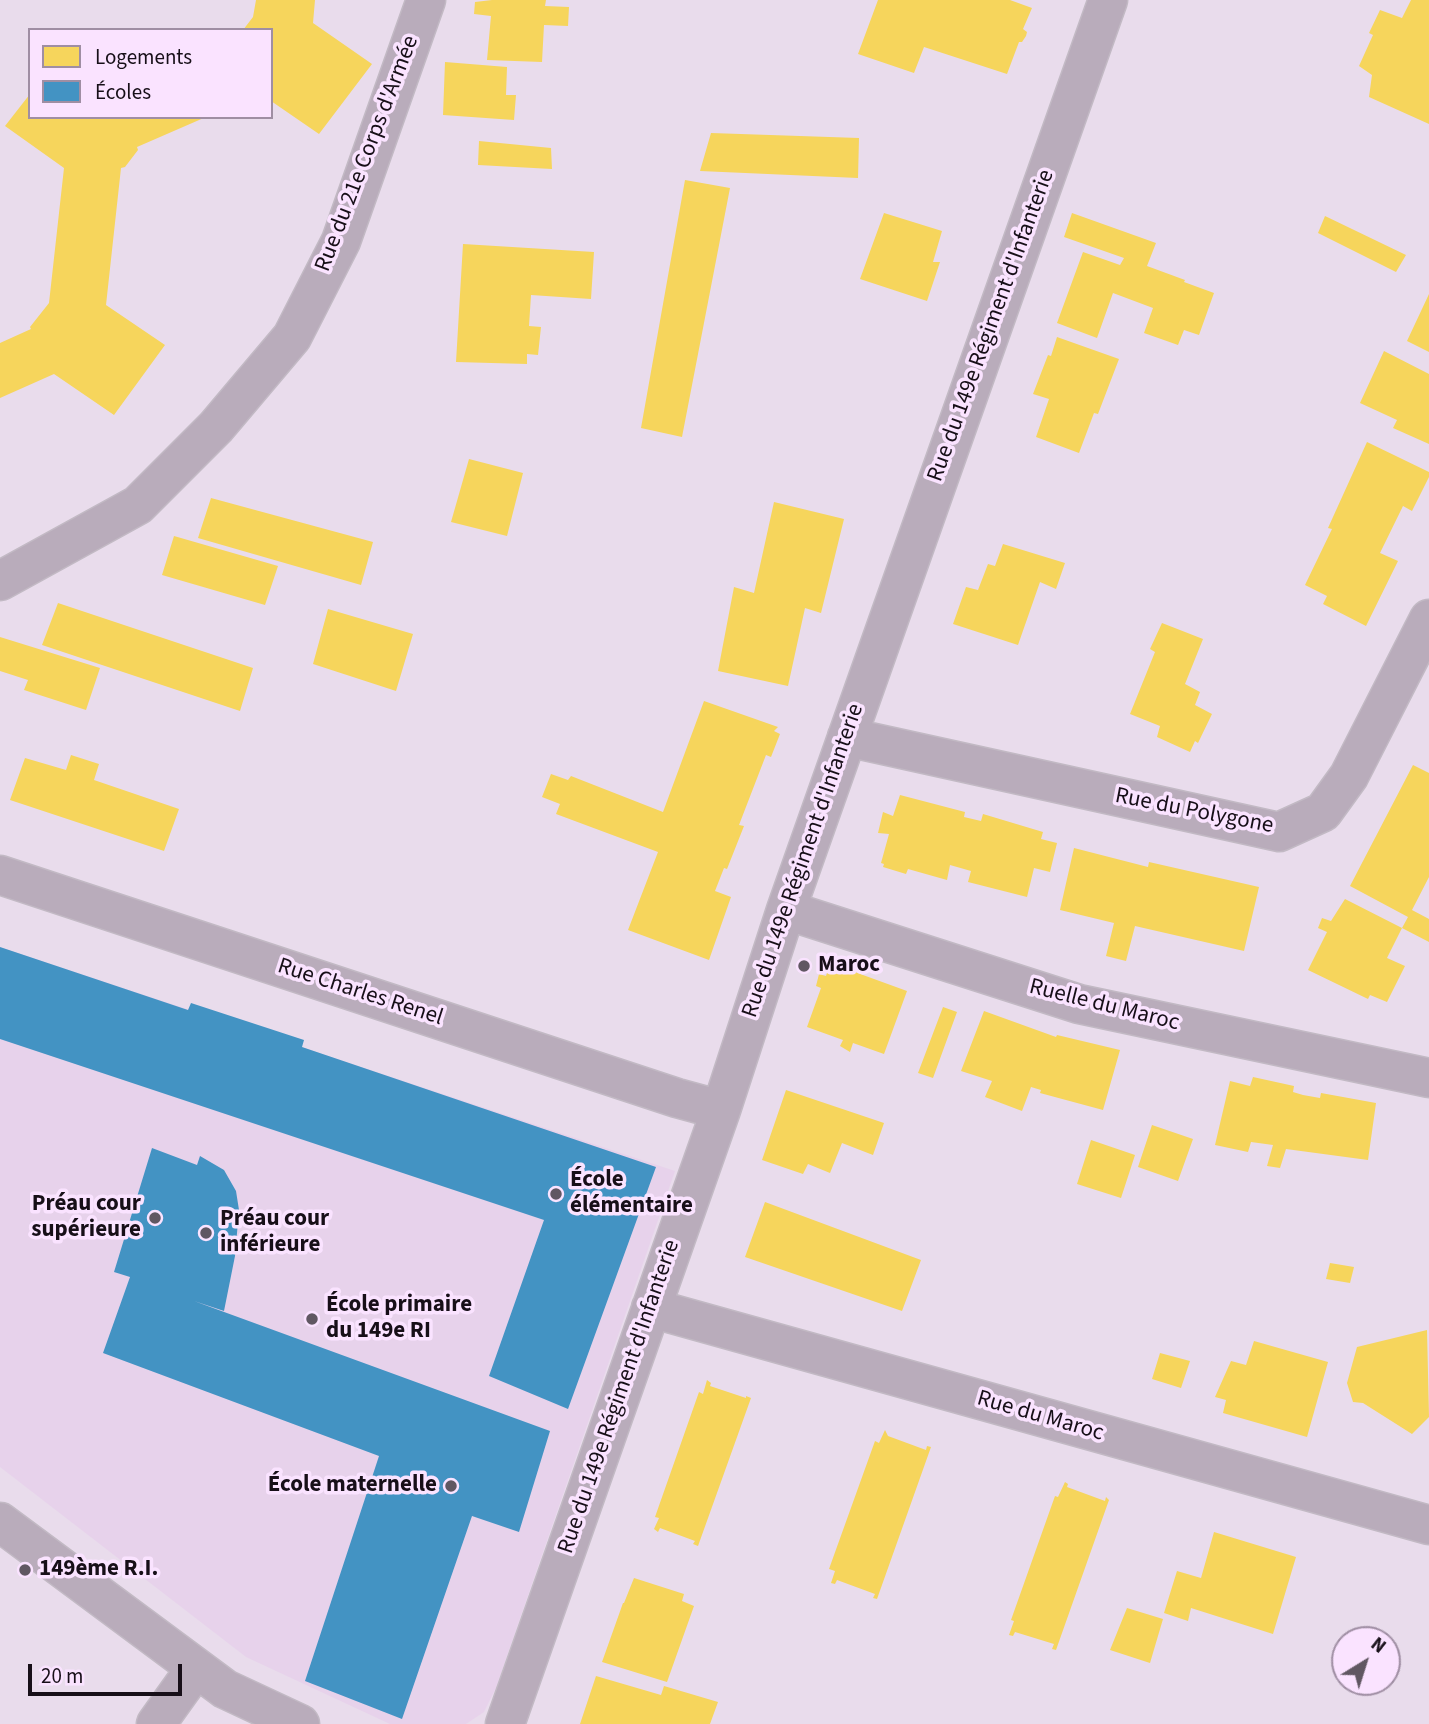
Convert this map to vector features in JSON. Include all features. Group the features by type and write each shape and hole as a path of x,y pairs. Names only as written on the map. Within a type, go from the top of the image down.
{"street":[{"name":"Rue du 21e Corps d'Armée","path":"0,581 138,505 216,427 292,337 341,241 426,0"},
{"name":"Rue du 149e Régiment d'Infanterie","path":"505,1724 721,1110 786,910 1108,0"},
{"name":"Rue du Polygone","path":"847,737 1279,832 1323,812 1349,776 1429,619"},
{"name":"Rue Charles Renel","path":"0,875 677,1098 721,1110"},
{"name":"Ruelle du Maroc","path":"786,910 1080,1004 1429,1078"},
{"name":"Rue du Maroc","path":"652,1308 1429,1525"},
{"path":"0,1522 225,1689 252,1714 300,1724"},
{"path":"156,1724 196,1668"}],"shaded area":[{"name":"École primaire du 149e RI","path":"0,947 675,1171 496,1688 484,1712 466,1724 390,1724 246,1657 0,1467"}],"building: Logements":[{"path":"256,0 315,0 313,23 372,64 319,134 273,102 273,28 245,28 253,17"},
{"path":"546,0 545,6 569,7 568,26 544,25 542,62 487,60 491,16 474,14 475,2"},
{"path":"878,0 1010,0 1032,8 1023,29 1027,32 1026,36 1019,42 1007,74 924,47 914,73 858,54"},
{"path":"1411,0 1429,0 1429,124 1369,97 1372,75 1359,66 1373,35 1369,33 1380,10 1402,18"},
{"path":"445,62 507,67 506,95 516,95 514,120 443,115"},
{"path":"28,97 28,119 201,119 137,147 138,150 125,167 121,168 106,305 165,345 114,415 54,374 0,398 0,343 31,329 49,303 64,168 5,126"},
{"path":"711,133 859,138 858,178 700,171"},
{"path":"479,141 551,148 552,169 478,165"},
{"path":"685,180 730,188 682,437 641,428"},
{"path":"884,213 942,231 933,262 940,262 927,301 860,279"},
{"path":"1072,213 1156,243 1147,266 1214,293 1199,335 1184,330 1178,345 1144,333 1153,308 1113,293 1097,338 1057,323 1083,252 1120,265 1124,258 1064,237"},
{"path":"1325,216 1406,255 1396,272 1318,233"},
{"path":"463,244 594,252 591,299 531,295 529,326 541,327 538,355 527,354 527,364 456,362"},
{"path":"1429,294 1429,352 1407,341"},
{"path":"1057,337 1119,359 1098,414 1094,413 1079,453 1036,437 1049,399 1033,394"},
{"path":"1384,351 1429,374 1429,444 1393,428 1397,420 1360,403"},
{"path":"1367,442 1429,472 1429,477 1412,511 1403,506 1380,553 1398,561 1366,626 1323,604 1327,596 1305,585 1332,529 1328,528"},
{"path":"469,459 523,473 507,536 451,522"},
{"path":"211,498 373,542 361,585 198,538"},
{"path":"774,502 844,519 821,613 805,608 788,686 718,671 734,587 754,593"},
{"path":"174,536 278,566 265,605 162,575"},
{"path":"1003,544 1065,563 1056,589 1040,582 1018,645 953,624 966,587 978,590 988,564 995,566"},
{"path":"58,603 253,668 240,711 42,645"},
{"path":"328,609 413,634 396,691 313,664"},
{"path":"1162,623 1203,639 1185,684 1200,692 1195,705 1212,714 1198,743 1195,741 1190,752 1157,737 1160,726 1130,714 1155,652 1150,649"},
{"path":"0,637 100,668 86,710 24,690 28,680 0,671"},
{"path":"704,701 778,727 774,731 780,734 771,757 766,755 739,825 744,826 715,891 731,897 709,960 628,930 658,852 556,814 560,804 542,797 551,774 568,780 571,776 663,812"},
{"path":"71,755 99,764 94,780 179,809 164,851 10,800 25,758 66,770"},
{"path":"1413,765 1429,773 1429,877 1412,910 1429,919 1429,942 1402,928 1408,917 1350,886"},
{"path":"900,795 965,812 964,817 981,821 983,814 1043,832 1041,839 1057,843 1050,872 1034,868 1027,897 968,882 971,871 950,865 947,880 908,869 906,874 883,867 884,864 881,863 889,834 878,833 883,812 893,816"},
{"path":"1074,848 1148,867 1149,862 1259,887 1244,951 1135,926 1126,961 1106,956 1114,923 1060,910"},
{"path":"1345,899 1402,928 1387,958 1405,966 1387,1002 1370,995 1368,999 1308,970 1327,932 1318,928 1322,918 1331,921"},
{"path":"830,963 907,991 884,1054 853,1043 850,1052 840,1046 843,1040 807,1027 821,988 816,986 819,974 826,976"},
{"path":"943,1007 957,1012 933,1078 918,1073"},
{"path":"984,1011 1056,1037 1057,1035 1120,1050 1103,1110 1040,1093 1041,1090 1031,1087 1022,1111 985,1097 992,1081 961,1071"},
{"path":"1253,1077 1294,1086 1293,1092 1303,1095 1320,1098 1321,1093 1376,1103 1368,1160 1286,1149 1280,1168 1267,1166 1273,1145 1251,1142 1248,1152 1215,1145 1230,1081 1250,1086"},
{"path":"786,1090 884,1123 873,1155 842,1143 830,1173 808,1164 803,1174 762,1160"},
{"path":"1152,1125 1193,1139 1178,1181 1138,1167"},
{"path":"1091,1140 1135,1155 1121,1198 1077,1184"},
{"path":"765,1202 921,1260 902,1311 745,1257"},
{"path":"1330,1263 1354,1267 1350,1283 1326,1279"},
{"path":"1427,1330 1429,1417 1412,1434 1363,1403 1353,1402 1347,1383 1357,1347"},
{"path":"1254,1341 1328,1362 1307,1437 1223,1413 1226,1400 1215,1397 1231,1361 1246,1365"},
{"path":"1160,1353 1190,1361 1181,1388 1152,1379"},
{"path":"707,1380 711,1383 710,1386 751,1398 698,1546 693,1544 695,1541 660,1528 658,1532 654,1529 659,1518 655,1517 699,1392 703,1394"},
{"path":"885,1430 888,1436 926,1450 927,1446 931,1447 877,1599 873,1598 875,1594 837,1580 835,1584 831,1583 835,1571 829,1569 875,1441 879,1443"},
{"path":"1065,1482 1067,1487 1105,1501 1106,1497 1109,1500 1056,1650 1052,1649 1054,1644 1015,1632 1013,1636 1009,1635 1014,1621 1011,1620 1055,1496 1058,1497"},
{"path":"1214,1532 1296,1557 1273,1634 1191,1608 1188,1621 1164,1613 1177,1571 1201,1578"},
{"path":"634,1578 684,1594 682,1601 694,1606 667,1682 602,1662"},
{"path":"1127,1608 1163,1619 1150,1663 1110,1650"},
{"path":"596,1676 661,1695 664,1686 718,1702 710,1724 580,1724"}],"building: Écoles":[{"name":"École élémentaire","path":"0,947 188,1010 191,1003 304,1040 302,1047 656,1167 568,1409 489,1376 544,1220 0,1039"},
{"name":"École maternelle","path":"152,1148 197,1165 200,1156 224,1170 236,1191 239,1210 235,1256 224,1311 194,1301 550,1431 519,1532 472,1516 402,1719 305,1681 379,1456 103,1353 130,1277 114,1272"}],"place":[{"name":"Maroc","path":"804,966"},
{"name":"École élémentaire","path":"556,1194"},
{"name":"Préau cour supérieure","path":"155,1218"},
{"name":"Préau cour inférieure","path":"206,1233"},
{"name":"École primaire du 149e RI","path":"312,1319"},
{"name":"École maternelle","path":"451,1486"},
{"name":"149ème R.I.","path":"25,1570"}]}
